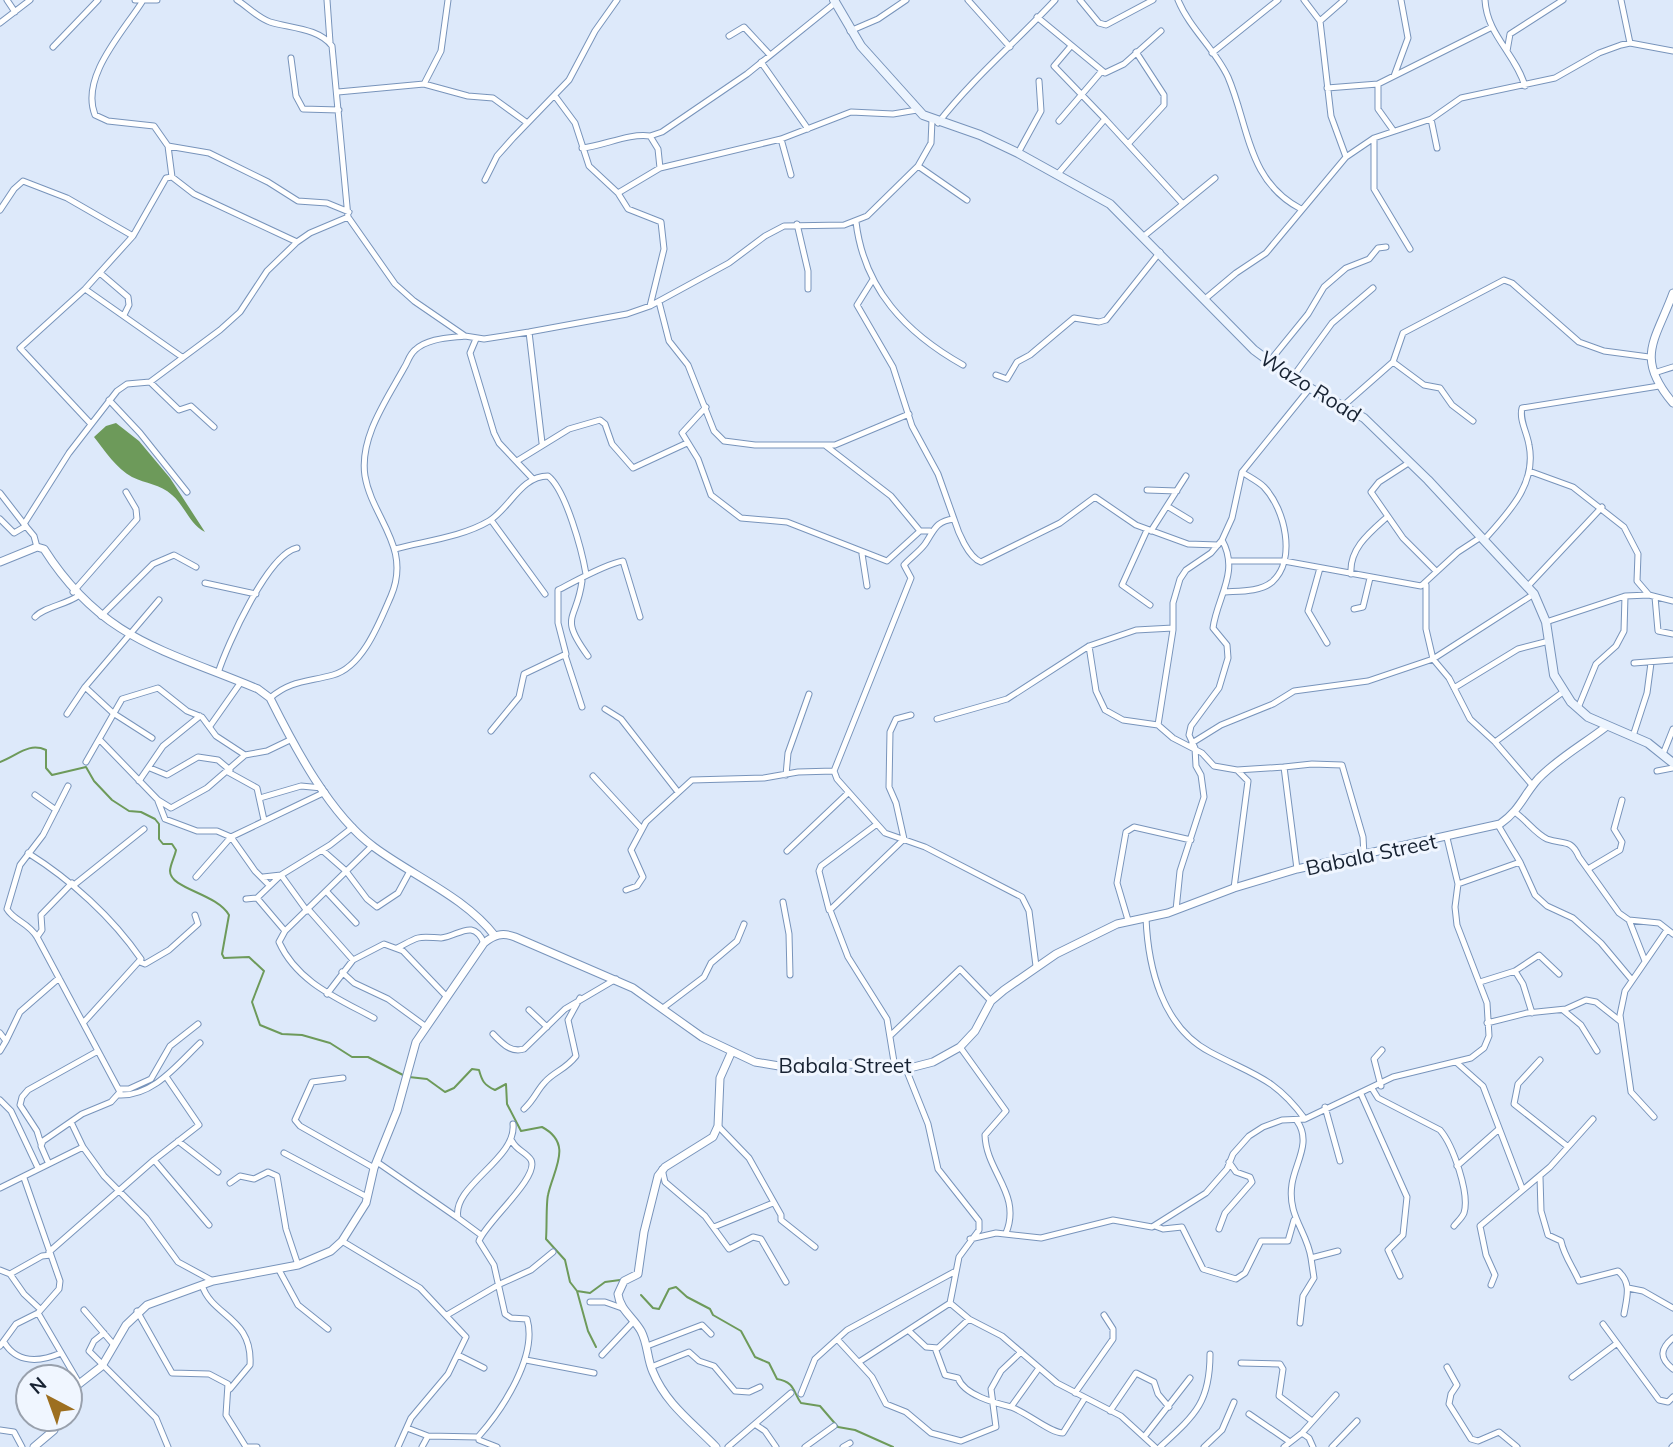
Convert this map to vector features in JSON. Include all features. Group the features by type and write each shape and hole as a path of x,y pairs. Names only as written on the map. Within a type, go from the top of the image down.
{"main road":[{"name":"Wazo Road","path":"835,1 850,31 917,110 935,122 980,135 1018,153 1110,204 1269,362 1292,378 1364,418 1410,462 1534,594 1546,622 1554,675 1563,692 1578,708 1607,726 1633,736 1663,754 1673,765"}],"street":[{"path":"7,0 15,12"},
{"path":"0,23 30,0"},
{"path":"53,47 98,0"},
{"path":"135,0 157,0"},
{"path":"237,0 270,22 303,29 330,42"},
{"path":"250,9 254,0"},
{"path":"327,0 349,214 395,284 465,336 476,339 627,314 659,302 698,277 729,263 774,230 797,224 844,225 856,222 882,205 918,166 931,143 935,122 1055,0"},
{"path":"424,85 441,51 448,0"},
{"path":"485,180 497,156 576,71 595,31 617,0"},
{"path":"850,31 878,19 906,0"},
{"path":"968,0 1010,47"},
{"path":"1080,0 1099,23 1106,25 1153,0"},
{"path":"1178,0 1185,18 1212,52 1228,78 1248,144 1261,174 1289,203 1301,209"},
{"path":"1212,52 1278,0"},
{"path":"1304,0 1320,21 1331,116 1346,157"},
{"path":"1320,21 1344,0"},
{"path":"1394,76 1408,38 1401,0"},
{"path":"1485,0 1490,28 1507,51 1524,86"},
{"path":"1507,51 1510,34 1563,0"},
{"path":"1621,0 1630,43"},
{"path":"582,148 604,146 635,135 650,136 662,132 761,62 835,1"},
{"path":"142,2 100,66 94,83 92,107 95,115 108,121 154,126 167,146 172,177 194,194 297,243"},
{"path":"1037,17 1101,72"},
{"path":"729,36 744,27 770,55"},
{"path":"1327,88 1378,84 1490,28"},
{"path":"1059,121 1101,72 1116,69 1161,31"},
{"path":"1205,299 1236,272 1266,253 1346,157 1374,138 1432,118 1461,98 1555,78 1599,53 1630,43 1673,51"},
{"path":"1071,46 1054,65 1084,93 1182,203"},
{"path":"1129,143 1164,105 1164,95 1136,52"},
{"path":"291,58 296,96 303,109 339,110"},
{"path":"761,62 808,129"},
{"path":"1018,153 1041,111 1037,95 1039,81"},
{"path":"1378,84 1378,109 1393,130"},
{"path":"338,92 424,85 468,96 493,98 526,122"},
{"path":"555,96 570,113 589,166 618,193 628,209 661,222 664,256 650,306"},
{"path":"618,193 660,168 780,139 851,113 893,114 917,110"},
{"path":"1432,118 1437,148"},
{"path":"1057,174 1105,119"},
{"path":"650,136 658,149 660,168"},
{"path":"1374,138 1374,189 1410,249"},
{"path":"780,139 791,175"},
{"path":"167,146 209,153 268,182 298,201 327,203 349,214"},
{"path":"918,166 967,200"},
{"path":"90,422 53,380 20,350 100,274 133,236 166,178 172,177"},
{"path":"1144,236 1215,178"},
{"path":"0,210 13,189 23,181 67,198 133,236"},
{"path":"0,519 14,533 25,525 90,422 109,400 127,384 150,382 235,318 262,277 297,243 310,233 349,214"},
{"path":"856,222 862,257 873,282 918,336 963,365"},
{"path":"797,224 808,271 808,289"},
{"path":"1269,362 1329,282 1346,268 1369,259 1378,248 1386,247"},
{"path":"996,375 1007,379 1017,362 1030,355 1074,318 1099,323 1106,320 1160,252"},
{"path":"100,274 128,297 129,305 124,315"},
{"path":"1343,405 1392,362 1399,339 1410,327 1504,280 1512,283 1579,342 1604,351 1650,357"},
{"path":"873,282 858,305 893,367 912,426 938,474 965,543 979,562 1060,523 1095,497 1124,518 1149,530 1188,544 1220,542"},
{"path":"1292,378 1332,323 1373,288"},
{"path":"85,289 181,357"},
{"path":"1673,293 1653,334 1650,357 1659,386 1673,403"},
{"path":"659,302 669,341 688,365 716,435 724,441 826,446 853,440 909,414"},
{"path":"529,332 542,443"},
{"path":"270,698 291,684 337,674 356,658 391,595 396,576 395,549 386,523 368,492 364,460 367,445 414,350 436,340 465,336"},
{"path":"476,339 470,353 494,433 499,443 533,480"},
{"path":"1392,362 1424,385 1440,388 1452,405 1473,421"},
{"path":"1654,373 1673,367"},
{"path":"150,382 179,410 191,406 214,427"},
{"path":"1533,786 1495,742 1470,719 1454,688 1433,659 1426,629 1426,585 1436,571 1482,538 1510,511 1529,471 1530,445 1520,411 1525,405 1659,386"},
{"path":"1158,725 1173,628 1174,603 1180,579 1186,570 1220,542 1232,518 1242,472 1310,387"},
{"path":"109,400 149,443 187,492"},
{"path":"706,407 683,430 687,443 698,459 711,495 740,517 787,522 862,554 889,561 920,531 930,531"},
{"path":"517,461 542,443 569,429 600,420 605,424 612,444 634,468 687,443"},
{"path":"826,446 891,496 920,531"},
{"path":"1410,462 1371,490 1387,517 1436,571"},
{"path":"1529,471 1573,487 1602,508 1632,538 1638,554 1637,581 1652,596 1658,631 1673,634"},
{"path":"1225,592 1262,587 1271,583 1284,561 1284,529 1273,500 1265,488 1242,472"},
{"path":"395,549 461,533 491,520 533,480 548,476 555,482 574,529 586,574"},
{"path":"1150,605 1122,585 1149,530 1186,476"},
{"path":"1147,490 1177,491"},
{"path":"35,617 41,611 60,607 76,594 138,517 125,492"},
{"path":"0,494 34,536 37,547"},
{"path":"1167,506 1190,520"},
{"path":"1528,586 1602,508"},
{"path":"1351,575 1352,559 1359,545 1387,517"},
{"path":"954,519 939,522 930,531 927,541 904,565 911,576 909,583 834,771 839,783 885,833 925,847 1021,897 1029,911 1035,966"},
{"path":"491,520 545,594"},
{"path":"1176,911 1180,871 1204,797 1196,766 1191,726 1219,688 1228,658 1227,645 1213,628 1225,592 1230,561 1220,542"},
{"path":"0,562 37,547 44,549 76,594 101,616 130,635 241,682 270,698 324,790 353,827 372,846 457,903 495,936 484,943 425,1026 411,1056 405,1087 375,1165 367,1197 352,1229 342,1241 331,1251 298,1265 202,1284 137,1311 102,1366 84,1379"},
{"path":"218,673 232,632 256,594 284,555 297,548"},
{"path":"862,554 867,586"},
{"path":"101,616 161,559 174,555 195,567"},
{"path":"1230,561 1284,561 1416,586 1426,585"},
{"path":"588,656 571,630 571,616 586,574 624,562 640,617"},
{"path":"1320,568 1308,611 1327,643"},
{"path":"1354,609 1363,607 1370,578"},
{"path":"582,581 556,593 558,623 565,655 582,707"},
{"path":"205,583 256,594"},
{"path":"1088,646 1096,691 1105,710 1123,720 1158,725 1183,743 1192,743 1221,724 1273,705 1294,691 1368,681 1433,659 1534,594"},
{"path":"1578,708 1596,664 1616,646 1625,631 1625,596"},
{"path":"1546,622 1625,596 1652,596 1673,601"},
{"path":"67,714 85,687 159,600"},
{"path":"937,719 1007,699 1088,646 1136,630 1173,628"},
{"path":"1454,688 1517,649 1549,641"},
{"path":"491,731 519,697 524,674 565,655"},
{"path":"1634,663 1673,660"},
{"path":"1633,736 1647,692 1651,663"},
{"path":"210,726 241,682"},
{"path":"85,687 113,713 152,738"},
{"path":"86,762 125,696 158,688 200,716 216,736 246,755"},
{"path":"1495,742 1563,692"},
{"path":"786,775 786,759 809,694"},
{"path":"604,709 621,719 678,792"},
{"path":"904,839 896,803 889,787 890,732 896,719 911,715"},
{"path":"139,781 163,746 200,716"},
{"name":"Babala Street","path":"495,936 503,933 616,979 663,1008 702,1037 755,1062 785,1068 849,1064 906,1069 933,1062 960,1046 975,1031 991,1002 1035,966 1078,942 1128,920 1176,911 1234,888 1297,869 1498,825 1516,813 1533,786 1561,759 1607,726"},
{"path":"1663,754 1673,729"},
{"path":"100,740 158,800 166,807 174,808 229,771 246,755 267,751 292,739"},
{"path":"1183,743 1192,743 1214,766 1237,769 1312,764 1342,765 1363,837 1364,855"},
{"path":"150,768 167,775 198,757 218,760 229,771 259,789 264,820"},
{"path":"1657,771 1673,765"},
{"path":"1284,767 1297,869"},
{"path":"1234,888 1248,781 1237,769"},
{"path":"626,890 637,886 643,877 631,850 641,828 678,792 699,778 723,780 834,771"},
{"path":"593,776 641,828"},
{"path":"68,786 43,835 20,865 3,907 10,915 29,924 84,1022 119,1092"},
{"path":"260,798 301,786 324,790"},
{"path":"196,877 231,837 264,820 299,807 324,790"},
{"path":"787,851 848,793"},
{"path":"35,795 56,810"},
{"path":"158,800 165,819 197,831 217,831 231,837 269,885"},
{"path":"1588,870 1620,850 1622,842 1614,829 1622,800"},
{"path":"1516,813 1547,839 1571,844 1619,913 1629,920 1650,921 1670,932 1645,961 1625,991 1621,1021 1631,1092 1654,1117"},
{"path":"877,824 821,866 819,871 842,946 882,1010 891,1035 895,1068"},
{"path":"1498,825 1520,862 1535,895 1547,906 1573,918 1601,943 1632,980"},
{"path":"246,900 257,898 281,875 353,827"},
{"path":"1128,920 1117,883 1126,832 1134,827 1191,840"},
{"path":"37,937 42,930 41,915 73,884 144,829"},
{"path":"971,1239 1006,1234 1041,1238 1113,1220 1146,1228 1155,1226 1206,1193 1227,1169 1229,1162 1249,1136 1263,1127 1282,1120 1305,1119 1325,1107 1373,1090 1406,1073 1471,1058 1484,1048 1489,1036 1487,1003 1457,925 1454,907 1458,884 1447,838"},
{"path":"830,910 904,839"},
{"path":"372,846 285,931 279,942 288,960 301,975 327,994 374,1018"},
{"path":"322,850 346,871 367,899 379,907 398,893 410,871"},
{"path":"28,853 73,884 121,933 140,962 145,964 174,946 198,924 195,915"},
{"path":"1458,884 1520,862"},
{"path":"259,875 268,878 281,875"},
{"path":"281,875 307,910 354,960"},
{"path":"327,892 356,923"},
{"path":"257,898 285,931"},
{"path":"783,902 789,934 790,975"},
{"path":"1146,918 1153,972 1170,1013 1207,1051 1275,1085 1305,1119"},
{"path":"1629,920 1645,961"},
{"path":"663,1008 704,977 711,963 737,941 744,924"},
{"path":"397,948 419,938 443,937 454,932 473,930 480,934 484,943"},
{"path":"327,994 354,960 384,944 397,948 446,996"},
{"path":"1480,982 1514,971 1539,955 1559,974"},
{"path":"84,1022 140,962"},
{"path":"891,1035 960,969 991,1002"},
{"path":"1514,971 1523,984 1532,1013"},
{"path":"342,972 354,983 388,999 425,1026"},
{"path":"0,1051 25,1006 58,978"},
{"path":"493,1034 506,1047 519,1050 532,1043 580,998 616,979"},
{"path":"524,1110 540,1094 543,1083 563,1071 576,1056 568,1020 580,998"},
{"path":"1487,1023 1532,1013 1563,1010 1589,1000 1621,1021"},
{"path":"1572,1006 1597,1051"},
{"path":"529,1010 547,1027"},
{"path":"1563,1010 1581,1025"},
{"path":"41,1144 119,1092 151,1079 170,1046 198,1024"},
{"path":"0,1033 5,1041"},
{"path":"119,1092 138,1093 167,1078 200,1043"},
{"path":"960,1046 1006,1111 985,1135 1011,1205 1006,1234"},
{"path":"1381,1086 1374,1059 1382,1050"},
{"path":"48,1162 37,1131 20,1105 22,1097 28,1090 98,1051"},
{"path":"622,1308 619,1288 624,1281 638,1274 652,1197 662,1169 710,1141 718,1126 720,1079 732,1051"},
{"path":"1540,1060 1518,1084 1514,1104 1567,1146"},
{"path":"1457,1062 1483,1086 1522,1188"},
{"path":"859,1362 950,1303 954,1272 971,1239 979,1230 979,1221 938,1169 928,1124 906,1069"},
{"path":"10,1274 50,1254 199,1122 167,1078"},
{"path":"343,1078 312,1083 295,1120 300,1126 375,1165 481,1234"},
{"path":"1373,1090 1386,1103 1440,1130 1454,1153 1465,1197 1463,1215 1454,1226"},
{"path":"1361,1094 1407,1197 1403,1235 1388,1250 1400,1276"},
{"path":"0,1101 11,1111 38,1168"},
{"path":"1325,1107 1340,1161"},
{"path":"1491,1285 1495,1275 1486,1255 1479,1227 1522,1188 1540,1177 1593,1119"},
{"path":"1155,1226 1163,1229 1182,1227 1203,1269 1236,1279 1245,1273 1261,1241 1288,1241 1294,1220 1292,1185 1304,1137 1297,1121"},
{"path":"71,1122 83,1147 118,1192 146,1218 178,1262 213,1281"},
{"path":"458,1218 462,1201 512,1141 513,1124"},
{"path":"718,1126 749,1158 781,1215 781,1220 815,1247"},
{"path":"1457,1166 1499,1129"},
{"path":"178,1141 218,1172"},
{"path":"479,1441 526,1360 530,1329 527,1319 507,1317 494,1265 480,1245 481,1234 524,1184 532,1166 530,1158 512,1141"},
{"path":"0,1188 83,1147"},
{"path":"284,1153 367,1197"},
{"path":"154,1160 209,1226"},
{"path":"1219,1229 1225,1213 1252,1182 1248,1176 1236,1172 1229,1162"},
{"path":"662,1169 665,1182 715,1227 729,1249 754,1237 761,1239 786,1282"},
{"path":"230,1183 240,1177 254,1179 268,1172 277,1176 286,1228 298,1265"},
{"path":"1540,1177 1541,1211 1547,1234 1561,1241 1565,1257 1573,1266 1579,1281 1618,1271 1625,1278 1628,1288 1624,1314"},
{"path":"24,1178 60,1281 59,1289 39,1311 16,1324 2,1344 12,1353 26,1359 43,1360 61,1353"},
{"path":"715,1227 773,1203"},
{"path":"1294,1220 1310,1248 1314,1278 1303,1296 1300,1323"},
{"path":"342,1241 420,1288 466,1337 448,1374 411,1418 398,1447"},
{"path":"1311,1258 1338,1251"},
{"path":"447,1315 500,1284 531,1270 553,1252"},
{"path":"0,1269 10,1274 39,1311 67,1363"},
{"path":"279,1270 298,1305 328,1329"},
{"path":"800,1394 815,1359 837,1339 859,1323 954,1272"},
{"path":"202,1284 209,1299 236,1321 250,1350 250,1364 230,1389 226,1415 246,1447 257,1447"},
{"path":"1628,1288 1643,1291 1673,1308"},
{"path":"590,1302 605,1302 622,1308 634,1321 647,1346 651,1367 676,1409 716,1447"},
{"path":"950,1303 969,1320 1002,1336 1039,1368 1084,1398 1127,1421 1155,1447"},
{"path":"84,1310 114,1345"},
{"path":"137,1311 172,1373 209,1374 225,1381 230,1389"},
{"path":"1075,1392 1113,1339 1113,1329 1104,1315"},
{"path":"909,1331 926,1347 935,1348 949,1341 969,1320"},
{"path":"602,1355 634,1321"},
{"path":"1603,1324 1659,1400 1668,1402 1673,1397"},
{"path":"647,1346 702,1325 711,1334"},
{"path":"104,1333 89,1349 102,1366 156,1419 167,1447"},
{"path":"1673,1338 1664,1345 1662,1353 1663,1360 1673,1369"},
{"path":"837,1339 872,1377 886,1404 898,1406 931,1433 944,1438 969,1440 996,1427 995,1403 991,1389 995,1380 1021,1352"},
{"path":"1572,1377 1616,1344"},
{"path":"935,1348 945,1375 958,1378 960,1384 995,1403 1032,1415 1051,1432 1063,1433 1084,1398"},
{"path":"651,1367 689,1352 699,1361 710,1363 735,1391 749,1392 760,1387"},
{"path":"1160,1447 1187,1422 1203,1401 1209,1386 1210,1354"},
{"path":"458,1355 484,1368"},
{"path":"526,1360 594,1373"},
{"path":"1241,1363 1280,1364 1283,1369 1279,1396 1311,1421"},
{"path":"1447,1367 1457,1385 1449,1404 1471,1439 1478,1441 1499,1432 1508,1436 1517,1447"},
{"path":"1011,1407 1039,1368"},
{"path":"1110,1411 1136,1373 1154,1382 1158,1394 1169,1407"},
{"path":"1143,1447 1190,1378"},
{"path":"728,1447 791,1393"},
{"path":"1284,1447 1302,1433 1336,1395"},
{"path":"1205,1447 1222,1430 1234,1402"},
{"path":"1249,1414 1290,1442"},
{"path":"1332,1447 1357,1421"},
{"path":"756,1425 776,1447"},
{"path":"805,1447 834,1426"},
{"path":"407,1428 428,1436 479,1441 497,1447"},
{"path":"0,1430 14,1433 22,1447"},
{"path":"34,1447 50,1433"},
{"path":"1302,1433 1313,1447"},
{"path":"422,1447 428,1436"},
{"path":"1468,1447 1471,1439"},
{"path":"843,1447 850,1443"}],"shaded area":[{"path":"116,423 139,441 170,478 205,532 195,525 172,495 126,474 106,453 94,437 106,426"}],"waterway":[{"path":"0,762 28,749 46,750 46,768 52,775 86,767 94,781 112,800 129,811 141,812 155,819 159,824 159,839 163,844 172,844 176,850 170,869 172,877 185,887 214,901 229,915 222,954 224,958 249,957 264,971 252,1002 260,1025 282,1034 302,1035 330,1043 352,1057 368,1057 403,1075"},
{"path":"409,1077 427,1079 445,1092 454,1088 472,1069 479,1070 484,1082 491,1088 495,1090 506,1084 507,1104 521,1131 542,1127 557,1141 559,1158 547,1199 546,1239 565,1260 570,1282 577,1291 588,1331 596,1347"},
{"path":"577,1291 590,1293 605,1282 620,1280"},
{"path":"641,1295 653,1308 659,1309 669,1289 676,1287 687,1297 710,1309 713,1315 741,1331 755,1357 769,1363 777,1379 790,1385 801,1403 820,1406 838,1427 855,1430 893,1447"}]}
